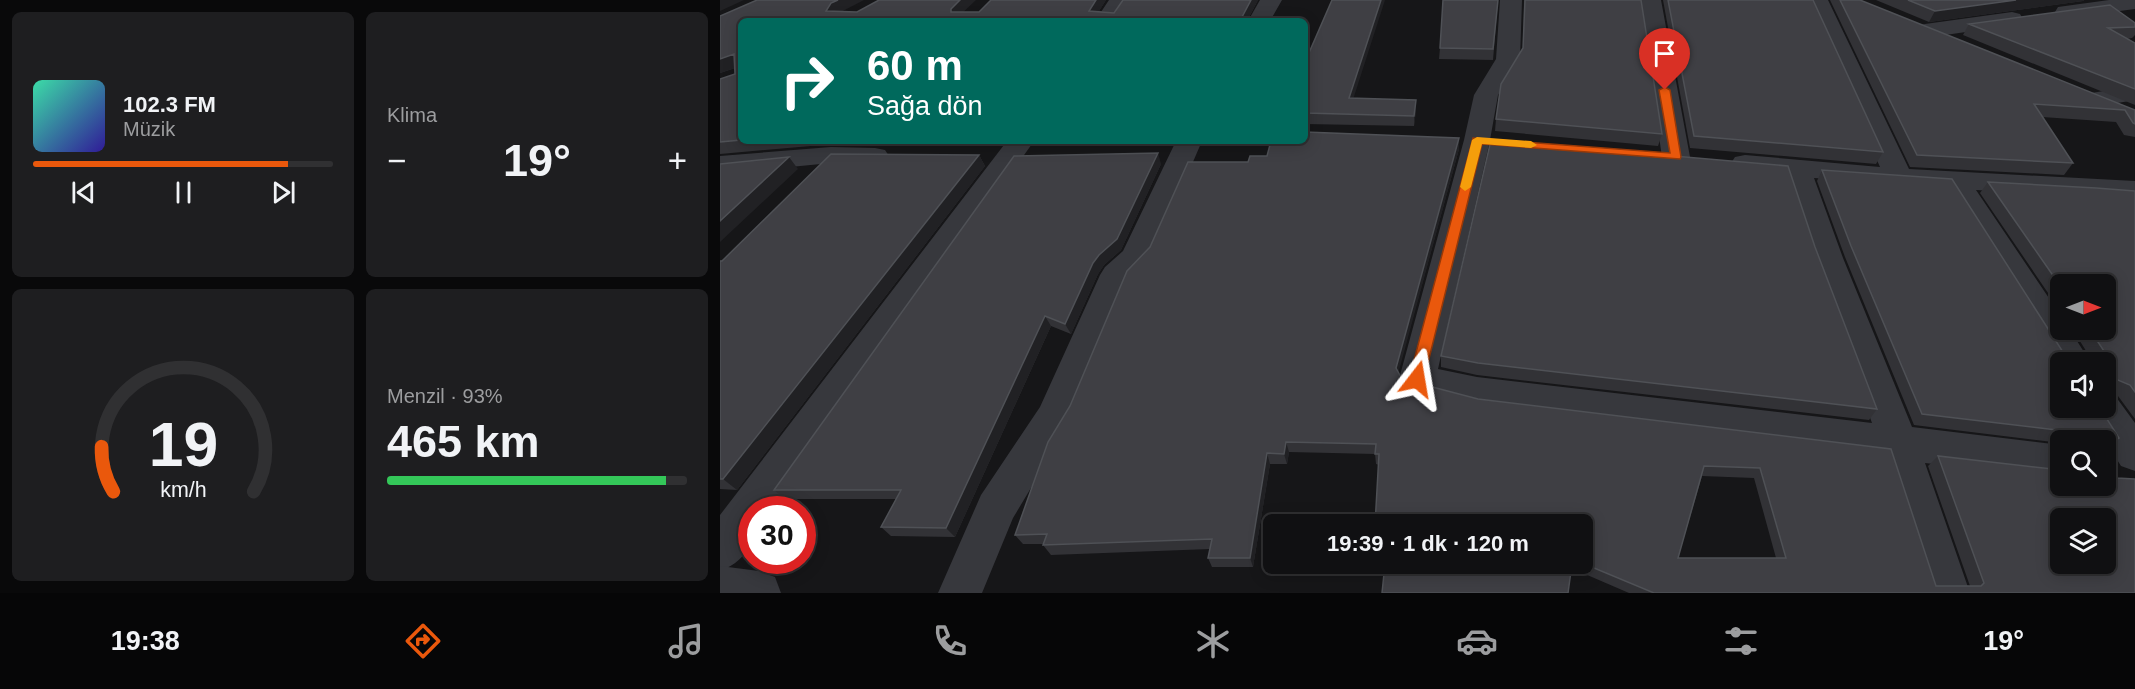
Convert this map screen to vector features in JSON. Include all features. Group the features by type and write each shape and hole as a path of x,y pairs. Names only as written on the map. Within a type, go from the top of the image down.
{"street":[{"path":"1108,18 1120,0"},
{"path":"1261,18 1271,0"},
{"path":"1511,0 1508,59 1486,95 1477,140 1417,379 1477,392 2050,461"},
{"path":"1650,0 1698,159"},
{"path":"1817,0 1899,177"},
{"path":"1964,47 1914,26 2036,16 2135,3"},
{"path":"2135,93 2083,95 2135,116"},
{"path":"960,593 996,508 1055,416 1116,275 1136,257 1177,149 1202,144"},
{"path":"720,165 838,148 898,156"},
{"path":"797,188 838,148"},
{"path":"977,156 1026,151"},
{"path":"720,550 1026,151"},
{"path":"1646,154 1899,177 2135,190"},
{"path":"1796,168 1827,258 1899,443 1948,593"},
{"path":"1955,180 2066,352"},
{"path":"2110,418 2135,454"},
{"path":"2116,469 2135,471"},
{"path":"720,588 759,593"}],"building":[{"path":"757,0 838,0 831,3 826,11 857,12 879,0 960,0 951,12 979,12 991,0 1096,0 1089,11 1114,13 1123,0 1251,0 1242,17 1236,18 738,18 738,140 720,142 720,79 735,74 734,54 720,59 720,16"},
{"path":"1332,0 1381,0 1349,98 1416,100 1414,116 1308,113 1308,55"},
{"path":"1443,0 1498,0 1493,49 1440,48"},
{"path":"1525,0 1641,0 1662,134 1496,119 1501,84 1523,48"},
{"path":"1668,0 1813,0 1883,152 1694,136"},
{"path":"1840,0 1860,0 2135,110 2135,124 2125,110 2034,104 2073,163 1917,155"},
{"path":"1908,0 2016,0 1935,11"},
{"path":"2110,5 2135,23 2135,27 2108,28 2135,43 2135,89 1969,24"},
{"path":"1308,132 1459,138 1396,368 1402,379 1478,399 1891,449 1936,586 1981,586 1984,583 1938,456 2050,469 2050,496 2116,496 2116,440 2117,478 2135,479 2135,593 1654,593 1593,568 1593,514 1376,514 1379,454 1375,454 1376,444 1286,442 1284,454 1267,453 1250,558 1208,558 1212,539 1043,545 1047,534 1015,535 1048,442 1070,406 1127,271 1150,247 1188,162 1248,162 1250,156 1267,156 1270,144 1308,144","holes":["1704,466 1760,468 1786,558 1678,558"]},
{"path":"1491,140 1788,166 1815,247 1877,409 1478,363 1441,356"},
{"path":"1158,153 1117,239 1093,263 1065,324 1045,316 946,528 881,527 901,490 774,490 1014,156"},
{"path":"831,154 979,155 723,479 720,479 720,261"},
{"path":"789,157 720,221 720,164"},
{"path":"1822,170 1952,179 2050,332 2050,340 2055,340 2063,352 2050,352 2050,418 2106,418 2114,430 2056,430 1922,414 1851,246"},
{"path":"1988,182 2135,191 2135,392 2130,385 2116,381 2116,352 2103,352 2097,340 2116,340 2116,274 2052,274"},
{"path":"1384,574 1571,574 1568,593 1382,593"}],"slow traffic":[{"path":"1465,187 1477,140 1531,145"}],"route":[{"path":"1417,379 1477,140 1676,157 1665,90"}]}
